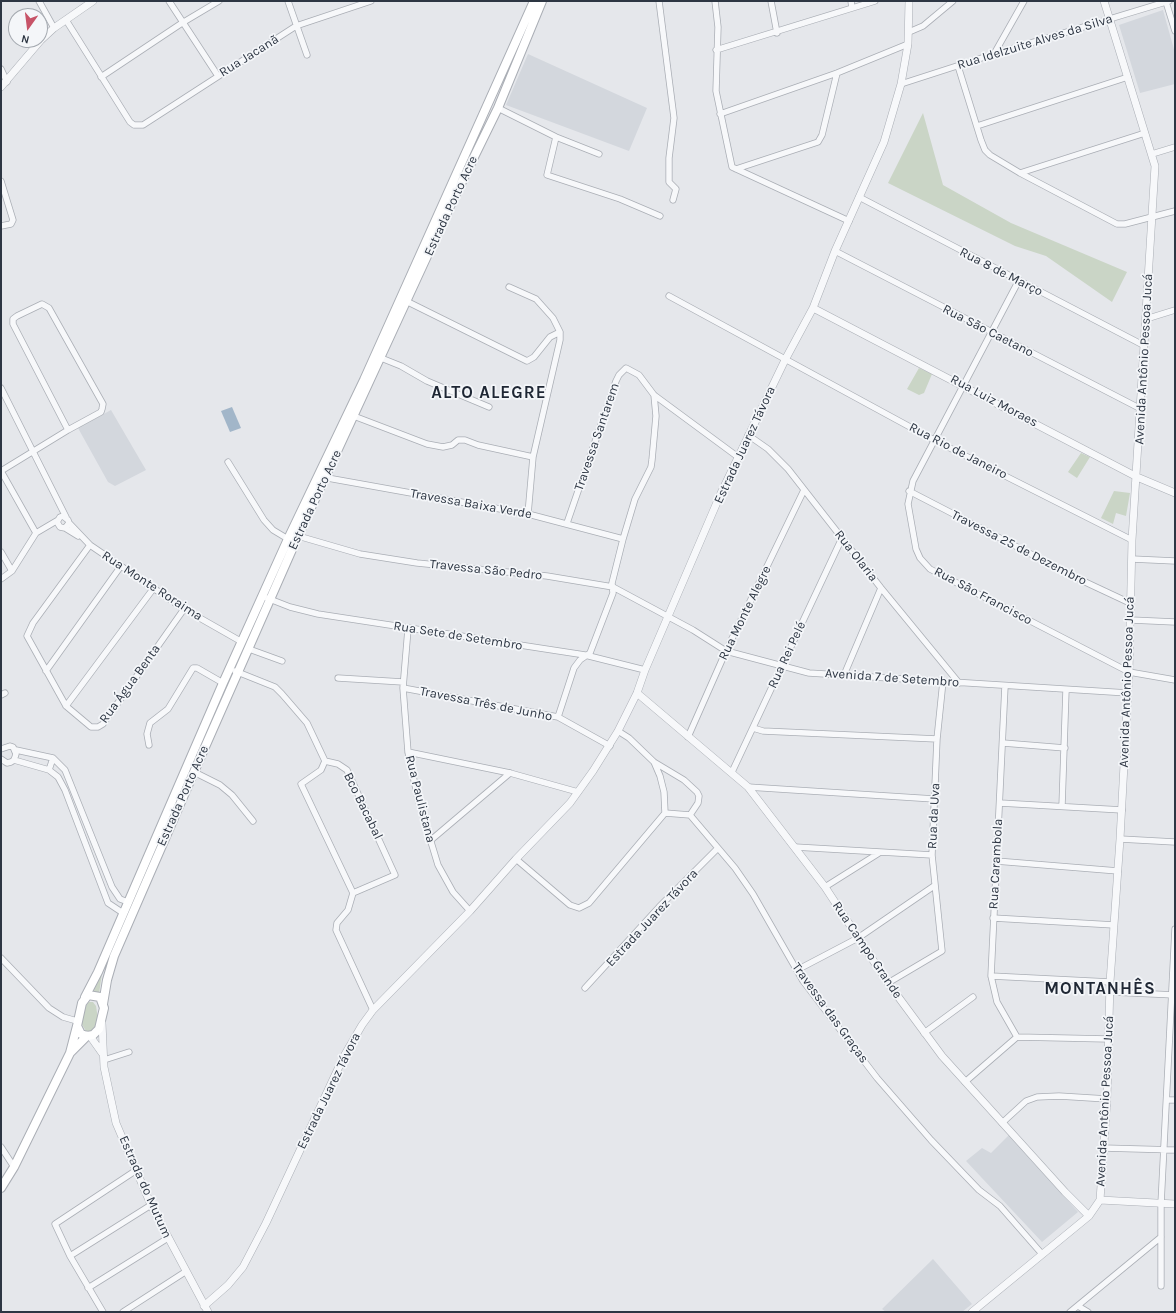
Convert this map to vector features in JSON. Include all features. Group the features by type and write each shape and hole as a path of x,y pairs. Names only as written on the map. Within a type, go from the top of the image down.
{"main road":[{"name":"Estrada Porto Acre","path":"102,1022 107,980 114,956 271,600 322,477 404,299 534,1"},
{"name":"Estrada Porto Acre","path":"351,415 381,358 404,299 498,108 542,1"},
{"name":"Estrada Porto Acre","path":"70,1053 85,997 98,972 262,596 288,539 322,477"},
{"path":"85,997 88,995 97,995 104,1004"},
{"path":"1,1188 14,1167 70,1053 89,1036 97,1032 102,1022"},
{"path":"77,1024 81,1034 89,1036"}],"street":[{"path":"39,1 54,28"},
{"path":"1,87 8,82 40,40 54,28 93,1"},
{"path":"169,1 218,76"},
{"path":"66,20 101,77 182,23 219,1"},
{"path":"288,1 307,55"},
{"name":"Rua Jacanã","path":"101,77 130,122 134,125 143,125 296,26 371,1"},
{"path":"659,1 674,118 669,158 669,182 676,189 673,200"},
{"path":"715,1 718,26 716,50 716,91 720,114 734,168"},
{"path":"771,1 777,33"},
{"path":"852,1 852,8"},
{"path":"716,50 777,33 875,1"},
{"name":"Estrada Juarez Távora","path":"206,1310 242,1267 266,1223 344,1056 362,1025 373,1010 470,911 516,859 570,803 610,746 637,693 645,670 748,435 785,360 813,308 835,251 886,138 901,84 908,44 909,1"},
{"path":"909,32 923,26 953,1"},
{"path":"994,54 1024,1"},
{"name":"Avenida Antônio Pessoa Jucá","path":"972,1312 1089,1216 1100,1200 1107,1099 1110,982 1122,810 1128,693 1132,540 1155,166 1104,1"},
{"path":"1168,2 1175,31"},
{"name":"Rua Idelzuite Alves da Silva","path":"901,84 994,54 1168,2"},
{"path":"720,114 837,73 908,44"},
{"path":"958,66 985,150 994,158 1111,222 1125,224 1153,218 1175,211"},
{"path":"1,69 8,82"},
{"path":"734,168 818,142 822,135 837,73"},
{"path":"977,126 1128,77"},
{"path":"498,108 556,137 599,154"},
{"path":"1020,173 1145,132"},
{"path":"556,137 547,175 620,199 660,216"},
{"path":"1152,154 1175,147"},
{"path":"734,168 849,221"},
{"path":"1,181 13,217 12,222 1,226"},
{"name":"Rua 8 de Março","path":"859,197 1143,345"},
{"name":"Rua São Caetano","path":"835,251 1141,409"},
{"name":"Rua São Francisco","path":"1019,280 913,481 908,504 914,542 920,558 930,569 1129,672 1175,680"},
{"path":"509,287 536,299 553,318 560,332 560,340 533,457 528,514"},
{"name":"Rua Rio de Janeiro","path":"669,296 934,440 1132,540"},
{"path":"404,299 527,361 530,361 534,357 550,337 560,332"},
{"path":"36,533 1,471 68,430 101,412 103,404 47,306 42,304 17,316 13,319 13,324 68,430"},
{"name":"Rua Luiz Moraes","path":"813,308 964,385 1137,477 1175,493"},
{"path":"1146,319 1175,310"},
{"path":"381,358 401,366 427,381 489,407"},
{"name":"Travessa Santarem","path":"567,523 619,374 626,368 639,375 654,395"},
{"path":"1,388 63,508 67,523 58,521 48,525 36,533 12,571 1,579"},
{"path":"654,395 738,457"},
{"path":"558,717 574,668 591,650 614,593 612,583 623,539 635,499 651,467 656,416 654,395"},
{"path":"351,415 427,444 443,447 452,445 458,440 464,440 478,445 533,457"},
{"name":"Rua Olaria","path":"748,435 768,449 780,460 881,588 959,683"},
{"path":"228,462 264,520 273,530 288,539"},
{"name":"Travessa Baixa Verde","path":"322,477 528,514 567,523 623,539"},
{"name":"Rua Monte Alegre","path":"688,737 726,651 804,490"},
{"name":"Travessa 25 de Dezembro","path":"910,491 1083,581 1130,603"},
{"path":"58,521 63,508"},
{"name":"Rua Monte Roraima","path":"58,521 67,523 84,541 184,609 242,642"},
{"name":"Travessa São Pedro","path":"298,536 354,552 417,563 548,576 613,587 668,617"},
{"name":"Rua Rei Pelé","path":"732,772 842,538"},
{"name":"Rua Água Benta","path":"90,545 29,629 27,636 66,706 91,727 98,727 103,724 184,609"},
{"path":"1,552 12,571"},
{"path":"1132,559 1175,561"},
{"path":"46,671 121,566"},
{"path":"844,675 881,588"},
{"path":"66,706 154,589"},
{"name":"Rua Sete de Setembro","path":"262,596 290,607 318,614 585,655 645,670"},
{"name":"Avenida 7 de Setembro","path":"668,617 693,630 726,651 809,673 1128,693"},
{"path":"1131,620 1175,622"},
{"name":"Rua Paulistana","path":"408,629 403,685 408,752 418,799 445,878 470,911"},
{"path":"249,649 282,661"},
{"path":"149,745 147,734 150,723 168,708 193,668 197,668 223,683"},
{"path":"230,669 275,687 307,723 325,761 321,770 301,784 353,894 348,910 337,923 336,930 373,1010"},
{"name":"Travessa Três de Junho","path":"338,678 403,685 558,717 610,746"},
{"name":"Rua da Uva","path":"888,983 942,951 934,886 932,855 937,739 943,681"},
{"name":"Rua Carambola","path":"1005,686 990,976 997,1002 1017,1037"},
{"path":"1062,806 1066,690"},
{"name":"Rua Campo Grande","path":"637,693 748,787 825,887 888,983 924,1033 965,1082 1065,1192 1089,1216"},
{"path":"753,728 763,731 937,739"},
{"path":"618,731 633,741 654,762 684,780 697,792 699,796 698,803 690,815 665,814"},
{"path":"1003,743 1064,748"},
{"path":"1,749 10,746 16,750 53,758 65,770 70,778 114,890 120,899 128,902"},
{"path":"14,760 16,750"},
{"path":"408,752 510,773 578,792"},
{"path":"35,766 37,754"},
{"path":"49,770 53,758"},
{"path":"1,759 7,762 14,760 49,770 58,777 65,790 108,903 123,913"},
{"name":"Bco Bacabal","path":"325,761 338,764 346,770 395,875 353,894"},
{"path":"516,859 570,905 576,908 589,903 665,814 663,788 654,762"},
{"path":"194,772 220,785 232,795 253,821"},
{"path":"431,840 510,773"},
{"path":"748,787 934,799"},
{"path":"1000,803 1122,810"},
{"name":"Travessa das Graças","path":"690,815 718,848 753,894 803,981 877,1078 931,1140 979,1190 1000,1206 1042,1254"},
{"path":"1120,839 1175,842"},
{"path":"795,847 932,855"},
{"name":"Estrada Juarez Távora","path":"586,988 659,907 718,848"},
{"path":"825,887 880,853"},
{"path":"996,861 1118,871"},
{"path":"797,970 858,938 934,886"},
{"path":"993,918 1114,925"},
{"path":"1161,1286 1161,1204 1173,995 1175,929"},
{"path":"1,958 49,1008 77,1024"},
{"path":"990,976 1110,982"},
{"path":"1110,992 1173,995"},
{"path":"924,1033 973,997"},
{"name":"Estrada do Mutum","path":"102,1022 103,1057 116,1123 135,1171 151,1205 206,1310"},
{"name":"Estrada do Mutum","path":"89,1036 103,1057"},
{"path":"965,1082 1017,1037 1108,1039"},
{"path":"103,1057 129,1052"},
{"path":"1002,1123 1026,1101 1036,1097 1059,1096 1107,1099"},
{"path":"1167,1100 1175,1100"},
{"path":"1,1147 14,1167"},
{"path":"1103,1148 1175,1150"},
{"path":"103,1312 70,1256 55,1224 135,1171"},
{"path":"1100,1200 1175,1204"},
{"path":"70,1256 151,1205"},
{"path":"1070,1312 1161,1237"},
{"path":"88,1288 168,1238"},
{"path":"123,1312 185,1272"},
{"path":"1078,1306 1088,1312"}],"shaded area":[{"path":"1163,10 1175,53 1175,84 1140,93 1119,25"},
{"path":"528,54 647,108 629,151 506,105"},
{"path":"111,410 146,470 115,486 108,482 78,428"},
{"path":"1009,1135 1078,1212 1042,1242 966,1161 982,1148 991,1153"},
{"path":"933,1259 972,1304 962,1312 886,1312 882,1309"}],"green space":[{"path":"923,113 943,185 1011,223 1127,272 1112,302 1046,256 1015,246 888,183"},
{"path":"919,368 932,374 924,393 919,395 907,389"},
{"path":"1081,453 1090,457 1077,478 1068,472"},
{"path":"1114,491 1130,493 1126,516 1116,513 1113,524 1101,518"},
{"path":"102,973 99,994 92,992"},
{"path":"89,1002 93,1002 96,1006 98,1019 95,1027 91,1031 86,1031 81,1023 83,1009"}],"water":[{"path":"232,407 241,428 230,432 221,411"}],"district":[{"name":"ALTO ALEGRE","path":"489,393"},
{"name":"MONTANHÊS","path":"1100,989"}]}
